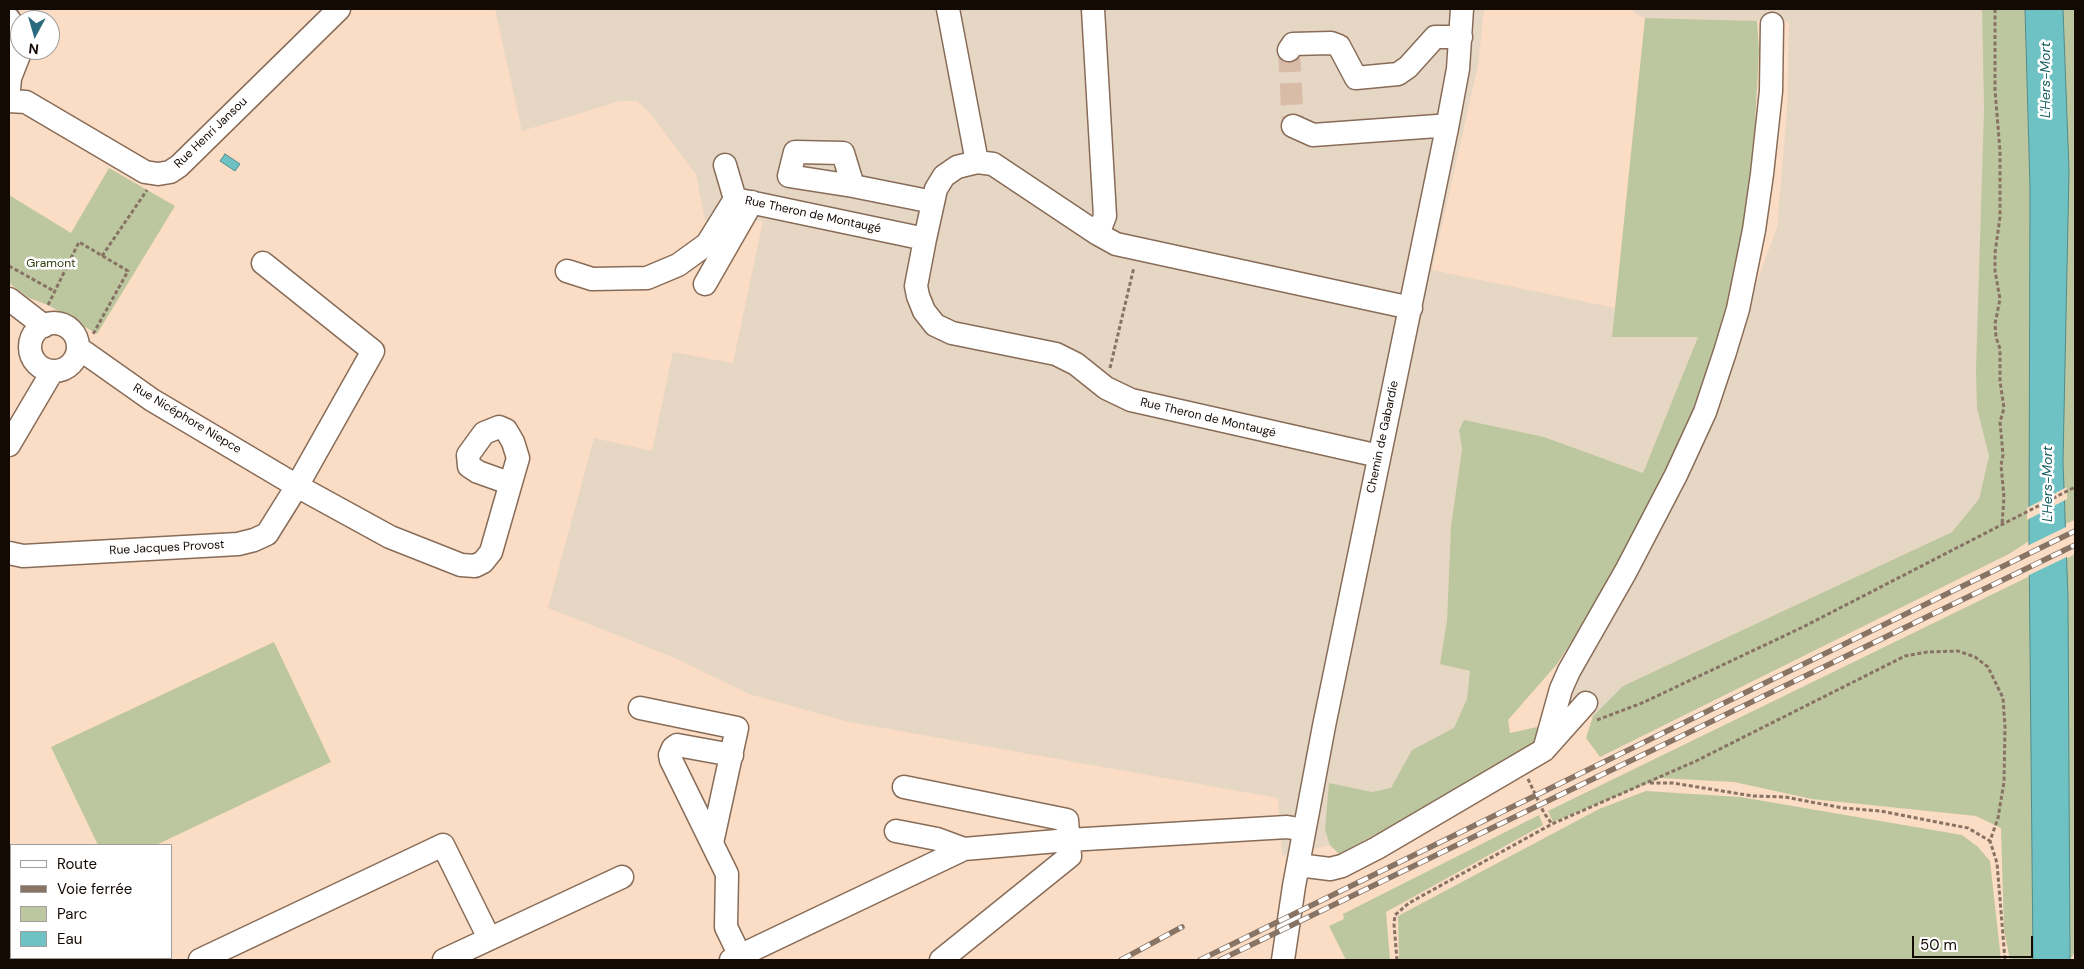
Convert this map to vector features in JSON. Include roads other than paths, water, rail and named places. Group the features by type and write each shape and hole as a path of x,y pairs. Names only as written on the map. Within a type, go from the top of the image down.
{"street":[{"name":"Rue Henri Jansou","path":"9,101 26,102 145,172 158,174 170,172 339,9"},
{"path":"948,9 978,162 993,164 1116,244 1411,308"},
{"path":"1093,9 1105,216 1098,234"},
{"name":"Chemin de Gabardie","path":"1283,960 1304,830 1447,128 1458,69 1462,9"},
{"path":"9,19 17,40 19,55 10,78 9,90"},
{"path":"1544,750 1561,690 1569,671 1626,571 1676,474 1705,412 1725,352 1738,309 1760,193 1771,91 1772,24"},
{"path":"1289,50 1293,44 1331,43 1339,46 1356,78 1398,74 1408,67 1435,37 1461,37"},
{"path":"1293,126 1313,135 1437,126 1447,128"},
{"name":"Rue Theron de Montaugé","path":"978,162 957,167 944,176 936,189 924,239 916,286 924,311 935,325 952,333 1056,354 1076,364 1106,388 1131,400 1379,456"},
{"name":"Rue Theron de Montaugé","path":"725,165 744,201 924,239"},
{"path":"853,186 933,202"},
{"path":"566,271 592,279 647,278 678,265 707,244 744,201"},
{"path":"705,284 744,201"},
{"name":"Rue Jacques Provost","path":"9,553 22,556 238,544 267,534 297,486 373,351 263,263"},
{"path":"9,299 42,323 65,326 75,336 81,351 65,368 50,371 37,364 30,350 33,336 42,323"},
{"name":"Rue Nicéphore Niepce","path":"81,351 152,400 297,486 390,537 462,565 475,566 483,562 491,552 510,483"},
{"path":"9,445 48,378 50,371"},
{"path":"640,708 737,728 712,843"},
{"path":"1298,864 1330,869 1342,866 1544,750 1589,713"},
{"path":"732,755 677,745 673,748 670,755 727,874 726,927 736,958 964,849 1069,840 1287,827 1304,830"},
{"path":"904,787 1067,820 1070,856 941,960"},
{"path":"896,831 937,838 964,849"},
{"path":"200,960 443,845 489,938"},
{"path":"444,960 622,877"}],"water":[{"name":"L'Hers-Mort","path":"2025,9 2063,9 2069,171 2063,462 2068,598 2070,960 2033,960 2029,541 2030,187"},
{"path":"225,154 240,164 235,171 220,161"}],"tunnel":[{"path":"1289,50 1293,126"}],"railway":[{"path":"1200,960 2075,531"},
{"path":"1220,960 2075,545"},
{"path":"1121,960 1182,927"}],"park label":[{"name":"Gramont","path":"51,264"}]}
